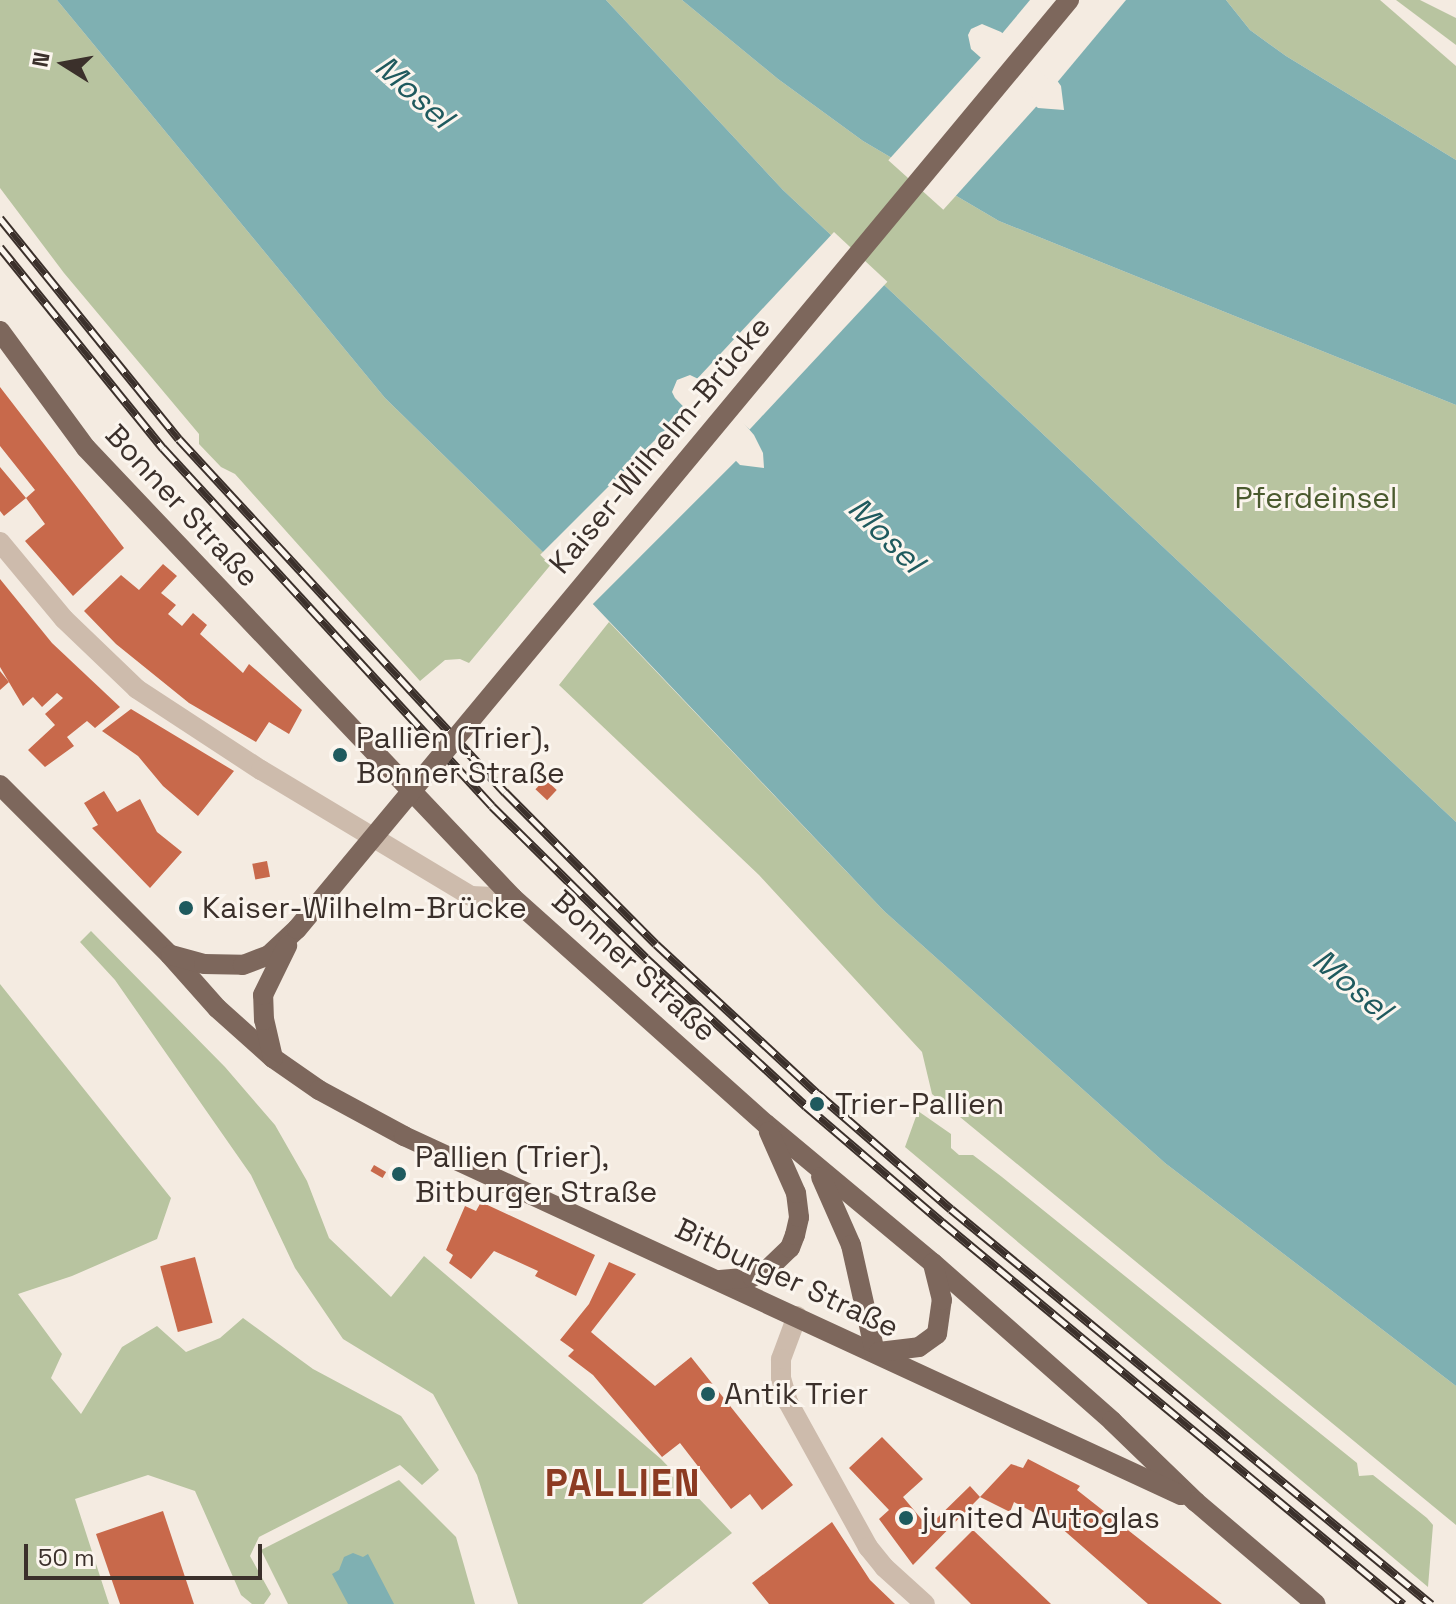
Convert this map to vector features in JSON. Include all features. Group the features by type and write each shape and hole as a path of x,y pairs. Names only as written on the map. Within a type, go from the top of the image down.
{"main road":[{"name":"Kaiser-Wilhelm-Brücke","path":"170,955 204,964 243,965 269,955 297,929 1069,0"},
{"name":"Bonner Straße","path":"0,331 86,448 513,898 809,1162 933,1263 1112,1421 1196,1502"},
{"name":"Bitburger Straße","path":"0,785 170,955 217,1008 273,1058 319,1090 377,1123 1196,1502"},
{"name":"Kaiser-Wilhelm-Brücke","path":"273,1058 264,1020 263,995 273,969 297,929"},
{"path":"717,1280 739,1280 769,1268 785,1254 795,1235 799,1217 796,1193 766,1124"},
{"path":"809,1162 830,1194 851,1245 875,1352 919,1347 937,1334 942,1300 933,1263"},
{"path":"1196,1502 1316,1604"}],"street":[{"path":"0,542 64,619 137,689 261,770 471,896 513,898"},
{"path":"797,1316 781,1359 781,1378 788,1402 868,1547 884,1567 925,1604"}],"green space":[{"path":"0,0 57,0 385,398 553,562 469,663 460,659 445,660 420,681 235,474 221,467 199,444 199,434 64,273 0,188"},
{"name":"Pferdeinsel","path":"606,0 682,0 778,79 863,141 999,221 1456,405 1456,822 783,190"},
{"path":"1226,0 1380,0 1456,66 1456,160 1286,56 1250,30"},
{"path":"1396,0 1420,0 1456,18 1456,45"},
{"path":"609,622 884,911 1165,1163 1456,1386 1456,1525 932,1094 922,1052 759,875 559,685"},
{"path":"91,931 225,1067 275,1125 307,1181 329,1238 391,1297 424,1256 661,1459 732,1533 642,1604 518,1604 477,1475 433,1394 343,1339 295,1268 251,1175 115,980 80,942"},
{"path":"0,984 171,1198 157,1239 72,1276 18,1294 62,1354 51,1378 81,1414 122,1347 157,1326 186,1352 220,1338 243,1318 313,1369 401,1416 439,1470 422,1485 400,1465 259,1537 250,1556 271,1594 264,1604 252,1604 241,1595 195,1491 148,1475 75,1499 109,1604 0,1604"},
{"path":"918,1111 951,1134 951,1148 959,1155 973,1155 1002,1177 1357,1463 1359,1476 1373,1475 1427,1518 1433,1525 1428,1587 905,1147"},
{"path":"399,1480 456,1537 475,1604 288,1604 261,1550"}],"water":[{"name":"Mosel","path":"57,0 606,0 783,190 1456,822 1456,1386 1165,1163 884,911 553,562 385,398","holes":["690,375 711,385 754,435 763,453 764,468 740,465 672,392 677,380"]},
{"path":"682,0 1226,0 1250,30 1286,56 1456,160 1456,405 999,221 863,141 778,79","holes":["982,24 1001,32 1056,79 1061,86 1064,110 1038,108 971,49 968,35 971,29"]},
{"path":"353,1553 363,1557 368,1554 394,1604 348,1604 332,1574 339,1570 344,1557"}],"pier":[{"path":"1030,0 1126,0 1055,85 1000,36"},
{"path":"984,54 1039,104 943,210 888,160"},
{"path":"834,232 887,282 750,430 696,380"},
{"path":"688,407 739,458 591,606 540,555"}],"building":[{"path":"0,387 124,548 73,596 25,541 45,524 26,498 35,490 0,446"},
{"path":"0,467 26,498 4,516 0,511"},
{"path":"163,564 177,576 161,593 176,605 168,614 182,626 193,613 207,625 200,634 243,673 249,664 302,710 289,734 269,722 256,742 189,703 116,644 84,611 121,575 139,590"},
{"path":"0,579 52,643 120,707 95,728 87,721 67,737 74,746 45,767 28,750 55,725 45,714 63,698 57,693 42,707 33,697 23,706 0,667"},
{"path":"0,671 9,682 0,690"},
{"path":"131,709 234,771 198,816 163,786 138,756 102,731"},
{"path":"545,779 557,790 547,800 535,789"},
{"path":"104,791 117,812 140,799 157,832 182,852 150,888 92,828 98,825 84,803"},
{"path":"267,861 270,877 255,880 252,864"},
{"path":"374,1165 386,1172 383,1178 370,1171"},
{"path":"481,1202 595,1255 576,1296 535,1276 538,1271 494,1251 471,1279 449,1263 453,1255 446,1250 465,1206 476,1211"},
{"path":"195,1257 213,1323 178,1332 160,1266"},
{"path":"609,1262 636,1274 591,1332 655,1386 691,1357 793,1485 762,1510 750,1494 731,1509 680,1443 662,1457 593,1375 568,1356 574,1350 560,1340 589,1304"},
{"path":"882,1437 923,1479 903,1497 928,1527 970,1486 980,1497 913,1565 879,1519 889,1510 849,1468"},
{"path":"1028,1459 1080,1486 1077,1490 1222,1604 1148,1604 1059,1526 1014,1502 1010,1512 980,1497 1011,1464 1023,1468"},
{"path":"163,1511 194,1604 120,1604 96,1534"},
{"path":"832,1522 870,1580 895,1604 769,1604 752,1583"},
{"path":"973,1530 1051,1604 971,1604 935,1568"}],"railway":[{"path":"0,218 179,439 505,792 656,944 817,1093 951,1209 1431,1604"},
{"path":"0,247 163,448 492,806 646,958 806,1106 1403,1604"}],"place":[{"name":"Pallien (Trier), Bonner Straße","path":"340,755"},
{"name":"Kaiser-Wilhelm-Brücke","path":"186,908"},
{"name":"Trier-Pallien","path":"817,1104"},
{"name":"Pallien (Trier), Bitburger Straße","path":"399,1174"},
{"name":"Antik Trier","path":"708,1394"},
{"name":"junited Autoglas","path":"906,1518"}],"district":[{"name":"PALLIEN","path":"623,1484"}]}
